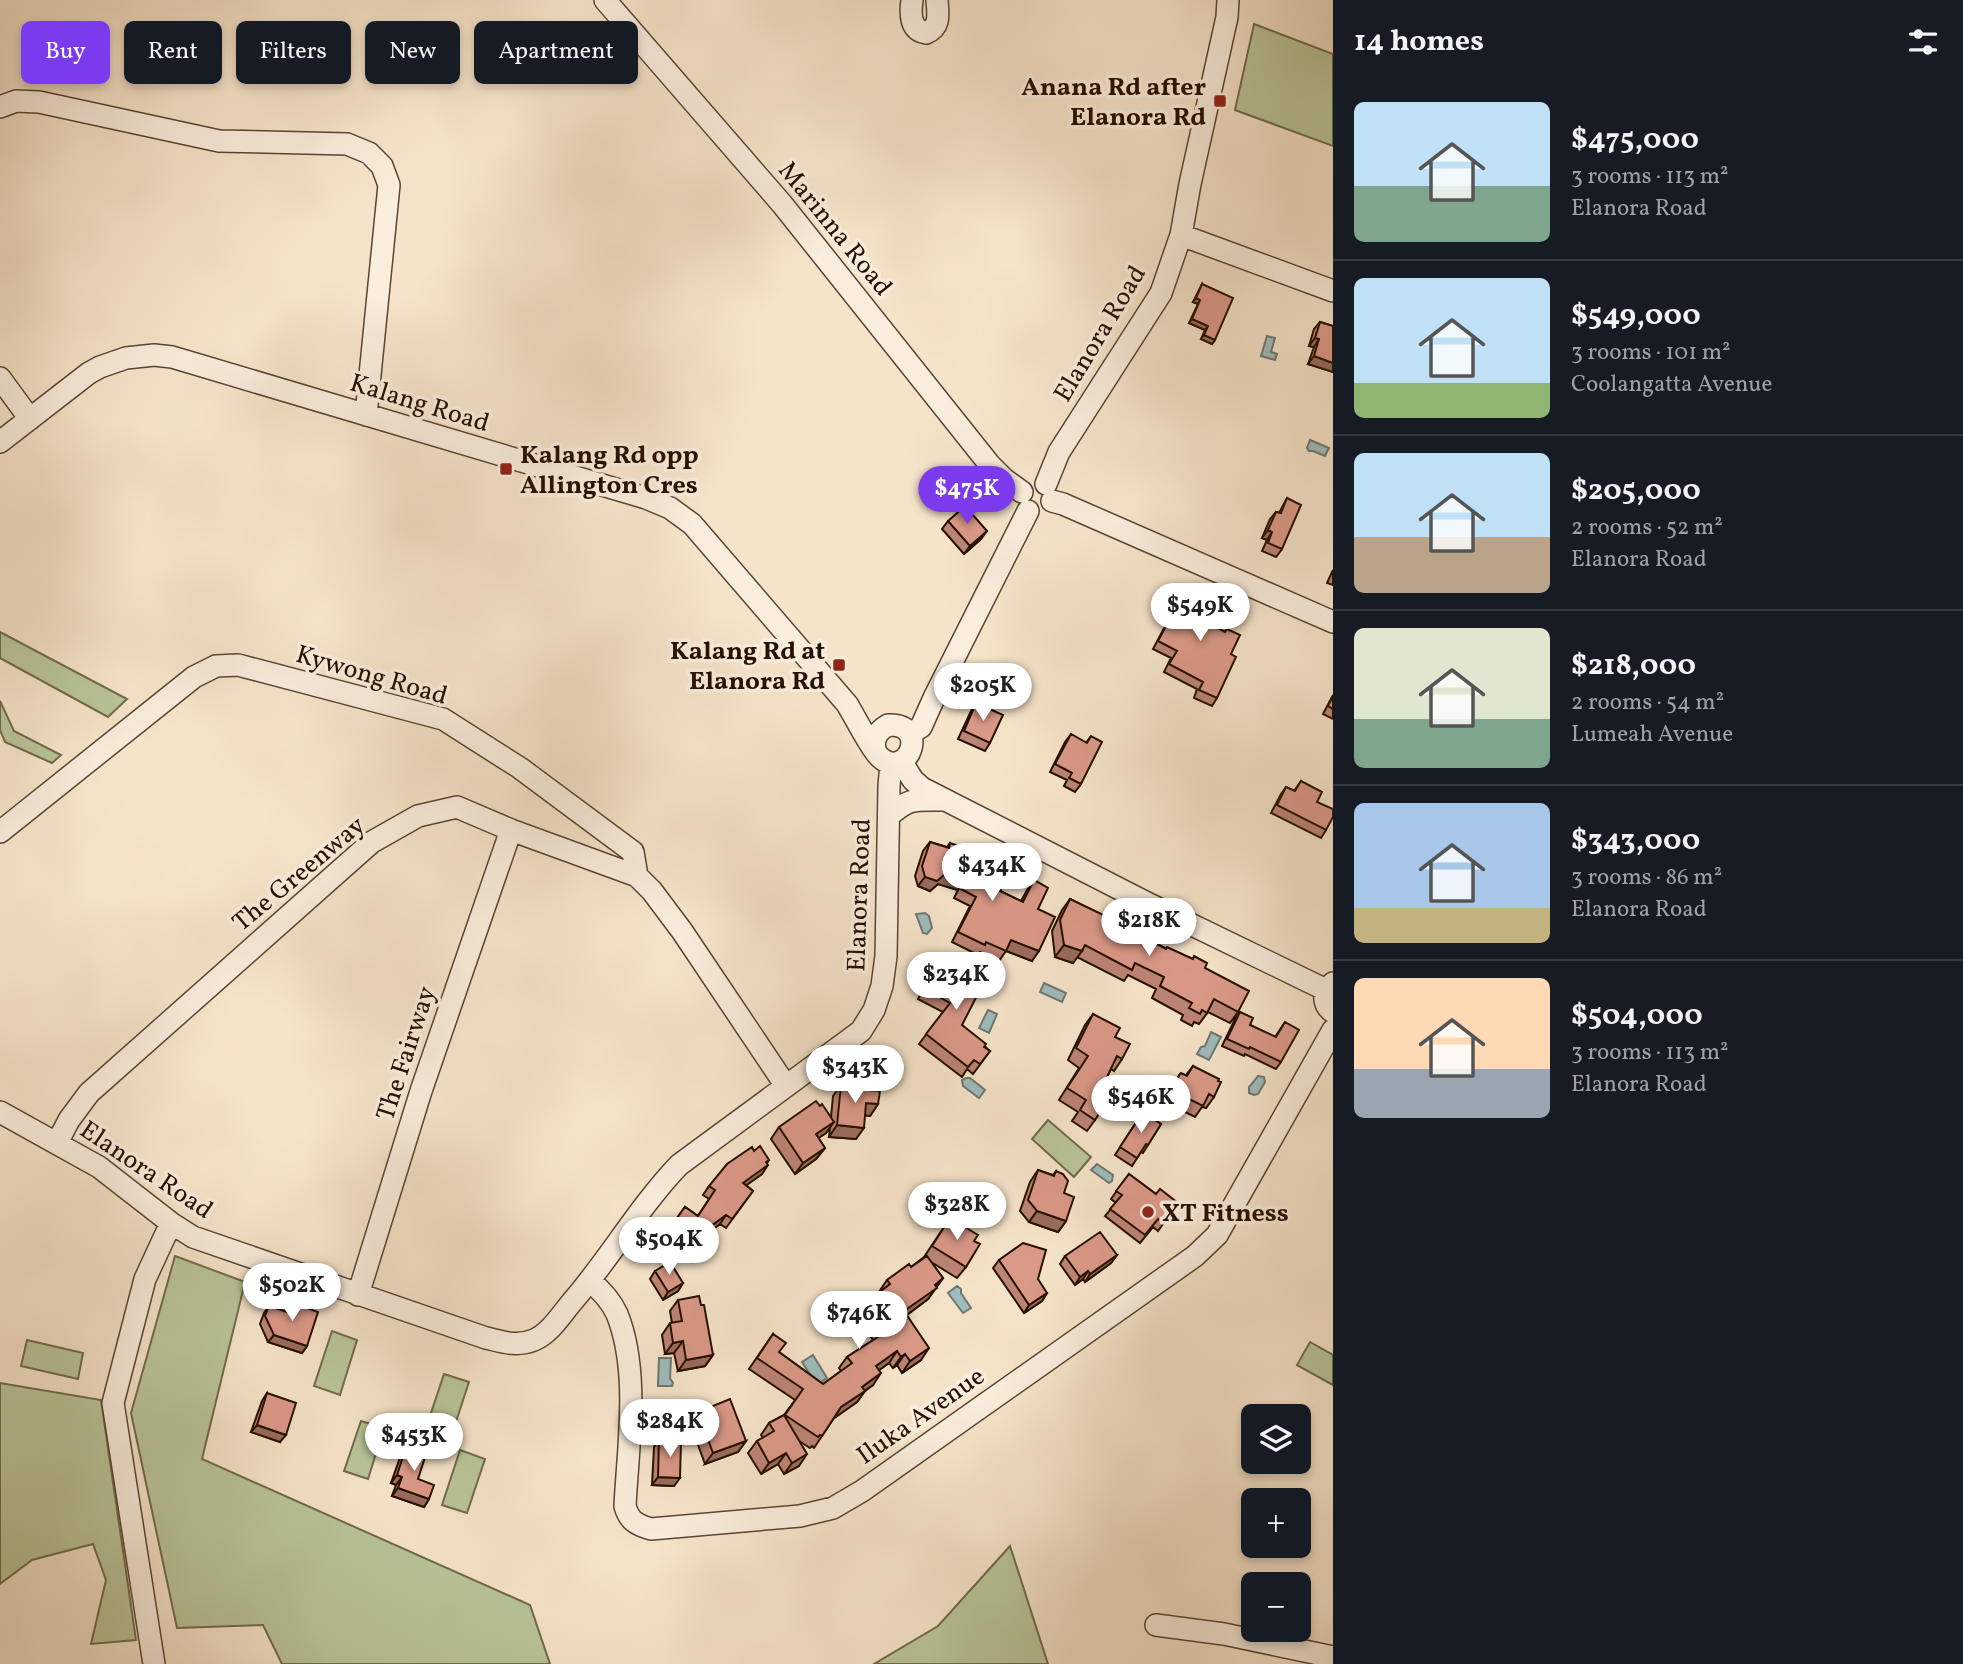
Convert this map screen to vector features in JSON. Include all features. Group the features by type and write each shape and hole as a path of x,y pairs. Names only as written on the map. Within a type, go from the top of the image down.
{"street":[{"name":"Marinna Road","path":"605,0 782,204 990,465 1025,501"},
{"path":"912,0 913,25 918,31 926,33 937,23 937,0"},
{"name":"Elanora Road","path":"1049,493 1059,452 1161,293 1181,235 1189,184 1227,17 1228,0"},
{"path":"0,107 16,101 39,102 219,141 347,145 369,153 382,166 389,185 366,415"},
{"path":"1181,235 1333,290"},
{"name":"Kalang Road","path":"0,442 76,382 100,367 126,358 154,355 184,361 646,498 670,508 692,524 847,704 890,734 881,759 896,762"},
{"path":"0,378 30,419"},
{"path":"1025,501 1033,513 1043,511 1049,493 1062,504 1333,622"},
{"path":"890,734 921,726 1025,501"},
{"name":"Kywong Road","path":"0,832 194,677 216,666 238,666 443,719 520,768 633,852 637,876 652,891 682,931 786,1086"},
{"name":"Elanora Road","path":"0,1112 99,1167 193,1237 486,1338 514,1345 535,1339 550,1328 590,1281 663,1182 679,1165 861,1031 874,1010 882,986 886,956 889,816 896,762 908,757 912,750 912,742 890,734"},
{"path":"896,762 922,788 944,800 1147,903 1330,986 1326,1004 1333,1012"},
{"path":"889,816 903,804 916,800 944,800"},
{"name":"The Greenway","path":"57,1143 69,1120 89,1093 372,842 418,816 457,807 511,830 637,876"},
{"name":"The Fairway","path":"358,1295 421,1091 511,830"},
{"name":"Iluka Avenue","path":"590,1281 603,1292 616,1314 626,1349 631,1397 625,1506 634,1523 651,1529 800,1516 832,1508 862,1491 1195,1256 1217,1236 1333,1030"},
{"path":"154,1664 113,1403 145,1279 171,1223"},
{"path":"1156,1625 1224,1634 1333,1657"}],"green space":[{"path":"1254,24 1333,54 1333,146 1235,110"},
{"path":"0,632 127,699 108,717 0,658"},
{"path":"0,701 14,731 61,755 52,763 5,742 0,730"},
{"path":"1048,1120 1091,1157 1074,1177 1032,1139"},
{"path":"175,1256 245,1282 202,1459 530,1605 550,1664 282,1664 263,1625 177,1628 131,1413"},
{"path":"332,1331 357,1340 340,1395 314,1386"},
{"path":"27,1340 83,1353 78,1379 21,1366"},
{"path":"1310,1342 1333,1355 1333,1385 1297,1365"},
{"path":"444,1374 469,1382 451,1437 426,1428"},
{"path":"0,1383 101,1400 136,1640 91,1644 106,1580 93,1544 32,1560 0,1584"},
{"path":"361,1421 384,1428 368,1479 344,1471"},
{"path":"460,1450 485,1459 467,1513 442,1505"},
{"path":"1010,1546 1048,1664 874,1664 938,1626"}],"water":[{"path":"1267,336 1275,338 1271,352 1277,354 1275,360 1261,356"},
{"path":"1310,440 1329,448 1325,456 1309,451 1307,448"},
{"path":"925,913 929,916 932,928 927,934 923,933 916,914"},
{"path":"1044,983 1066,993 1062,1002 1040,992"},
{"path":"988,1010 997,1014 989,1033 979,1028"},
{"path":"1211,1032 1221,1037 1209,1060 1197,1054 1201,1047 1205,1046"},
{"path":"1258,1076 1264,1077 1265,1082 1258,1094 1254,1095 1249,1093 1249,1087"},
{"path":"970,1078 985,1090 979,1098 963,1086 962,1080"},
{"path":"1097,1164 1113,1175 1112,1181 1109,1183 1091,1170"},
{"path":"957,1286 971,1308 963,1313 948,1293"},
{"path":"846,1320 868,1326 865,1335 858,1337 844,1333 843,1324"},
{"path":"813,1355 827,1378 817,1385 802,1362"},
{"path":"659,1358 671,1358 672,1386 658,1386"}],"building":[{"path":"1202,284 1233,298 1215,340 1204,335 1208,326 1192,319 1200,300 1196,298"},
{"path":"1320,322 1333,326 1333,363 1314,356 1319,339 1315,338"},
{"path":"1287,498 1301,505 1282,549 1268,543 1272,532 1268,530 1276,512 1281,513"},
{"path":"965,506 987,531 970,546 948,521"},
{"path":"1187,587 1213,600 1203,620 1225,632 1227,629 1240,635 1231,654 1236,657 1217,698 1199,690 1203,682 1169,664 1177,651 1158,641"},
{"path":"1333,696 1333,709 1328,706"},
{"path":"976,703 1003,715 990,743 964,731"},
{"path":"1071,734 1087,743 1091,736 1102,742 1081,784 1069,778 1072,773 1055,764"},
{"path":"1301,781 1322,792 1317,802 1333,809 1333,817 1326,830 1277,805 1286,787 1295,791"},
{"path":"930,842 949,848 950,843 965,848 961,861 987,873 986,876 1003,885 1000,891 1023,902 1034,880 1048,888 1038,909 1055,917 1039,951 1011,940 1006,951 986,942 985,945 958,932 976,897 961,889 965,880 945,874 937,881 925,877 922,866"},
{"path":"1070,899 1145,935 1143,937 1166,949 1167,947 1193,959 1194,956 1207,963 1205,968 1249,991 1238,1012 1214,999 1207,1013 1202,1010 1200,1014 1189,1008 1192,1003 1160,986 1164,977 1135,963 1132,970 1085,945 1082,951 1064,945 1060,920"},
{"path":"938,958 984,982 962,1025 986,1044 984,1047 990,1051 980,1064 974,1060 968,1067 926,1034 950,1003 925,989"},
{"path":"1240,1012 1253,1018 1250,1025 1276,1037 1285,1022 1299,1030 1281,1062 1227,1039"},
{"path":"1093,1014 1120,1028 1115,1037 1130,1044 1122,1059 1117,1056 1106,1079 1108,1080 1097,1097 1106,1103 1095,1120 1080,1110 1086,1100 1067,1088 1088,1056 1076,1048"},
{"path":"1193,1066 1221,1082 1214,1097 1209,1094 1203,1106 1171,1090 1180,1074 1187,1076"},
{"path":"841,1085 870,1087 869,1090 880,1091 878,1104 866,1103 864,1128 837,1125"},
{"path":"816,1101 820,1106 822,1104 834,1122 816,1134 825,1148 803,1163 779,1127"},
{"path":"1143,1112 1161,1124 1137,1158 1120,1147"},
{"path":"760,1146 769,1160 766,1162 768,1165 743,1183 753,1191 732,1219 726,1215 703,1232 710,1236 698,1253 688,1245 681,1254 661,1240 685,1207 698,1216 715,1190 709,1186 727,1164 752,1147 754,1151"},
{"path":"1038,1170 1054,1176 1056,1171 1063,1174 1068,1181 1064,1193 1074,1197 1066,1221 1037,1211 1028,1200"},
{"name":"XT Fitness","path":"1129,1174 1156,1194 1160,1189 1178,1203 1163,1223 1158,1219 1145,1235 1110,1209 1122,1195 1116,1191"},
{"path":"950,1218 978,1235 974,1241 980,1244 966,1267 932,1246"},
{"path":"1100,1232 1117,1255 1090,1274 1088,1271 1080,1277 1065,1256"},
{"path":"1023,1243 1046,1250 1038,1279 1047,1293 1029,1305 999,1260"},
{"path":"927,1256 943,1278 935,1285 937,1288 904,1311 929,1348 910,1361 905,1354 901,1357 897,1351 876,1366 881,1373 862,1387 865,1391 841,1407 822,1436 818,1437 785,1415 803,1389 757,1358 773,1334 786,1343 779,1352 823,1384 852,1363 847,1357 884,1333 877,1323 883,1319 880,1314 883,1311 873,1297 890,1284 887,1280 909,1264 911,1267"},
{"path":"670,1262 683,1283 668,1292 655,1271"},
{"path":"699,1296 701,1305 704,1305 713,1355 686,1360 683,1341 673,1343 670,1323 682,1321 678,1300"},
{"path":"293,1303 318,1312 307,1346 274,1335 265,1316 269,1306 290,1313"},
{"path":"267,1393 296,1403 286,1435 257,1425"},
{"path":"730,1399 746,1441 713,1453 698,1412"},
{"path":"784,1415 807,1454 792,1463 786,1453 769,1463 757,1441 774,1431 769,1423"},
{"path":"659,1439 681,1440 680,1478 658,1477"},
{"path":"407,1444 427,1451 418,1479 434,1485 429,1499 398,1488 402,1477 397,1475"}],"place":[{"name":"Anana Rd after Elanora Rd","path":"1220,101"},
{"name":"Kalang Rd opp Allington Cres","path":"506,469"},
{"name":"Kalang Rd at Elanora Rd","path":"839,665"},
{"name":"XT Fitness","path":"1148,1212"}]}
